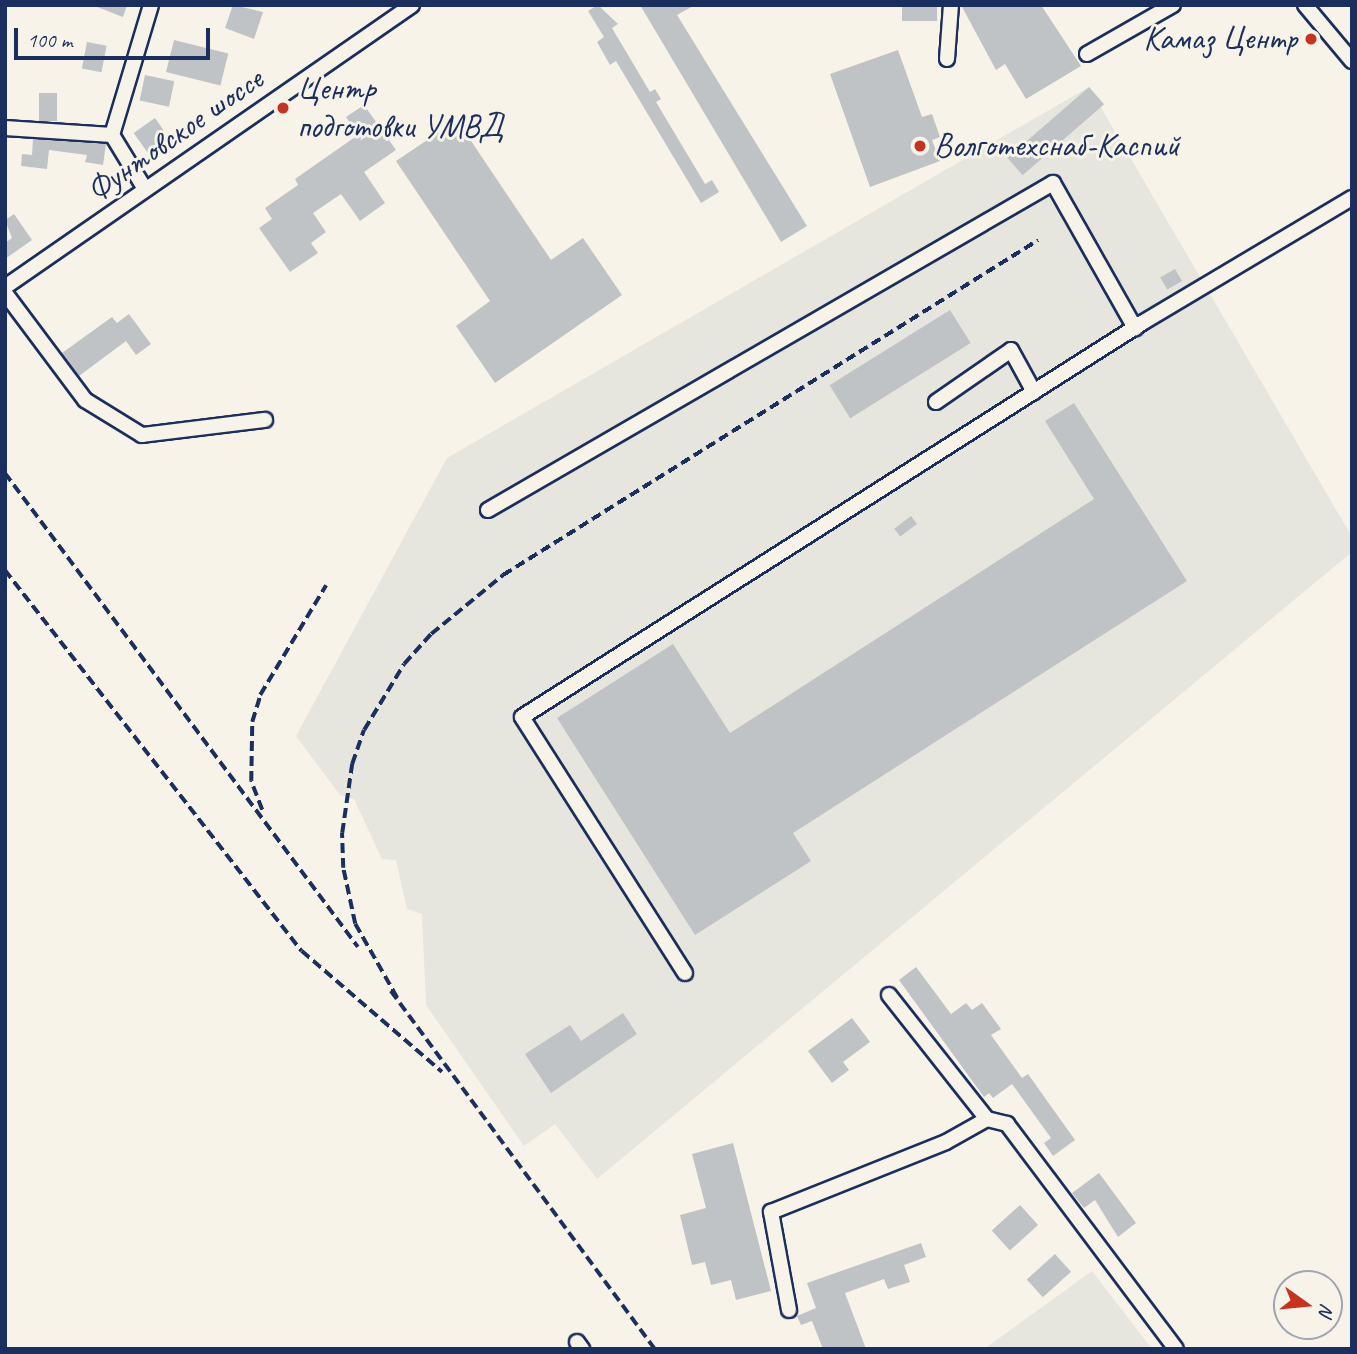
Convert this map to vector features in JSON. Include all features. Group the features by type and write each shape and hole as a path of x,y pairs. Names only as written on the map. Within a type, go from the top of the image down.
{"street":[{"path":"145,189 112,135 151,5"},
{"name":"Фунтовское шоссе","path":"5,287 412,5"},
{"path":"947,59 951,5"},
{"path":"1087,54 1173,5"},
{"path":"1305,5 1352,61"},
{"path":"5,128 112,135"},
{"path":"488,510 1053,183 1135,328"},
{"path":"685,973 522,717 1135,328 1352,198"},
{"path":"5,293 85,400 142,435 265,420"},
{"path":"936,402 1012,350 1034,392"},
{"path":"890,995 986,1119 1007,1124 1176,1349"},
{"path":"789,1310 771,1212 946,1142 986,1119"}],"shaded area":[{"path":"1089,87 1352,537 1352,552 597,1179 555,1124 524,1146 426,1005 422,914 407,909 396,860 382,859 354,799 340,795 296,736 447,458"},
{"path":"1092,1271 1152,1349 984,1349"}],"building":[{"path":"92,5 127,5 123,17"},
{"path":"233,5 263,12 254,39 225,28"},
{"path":"598,5 618,24 612,28 650,92 655,89 661,99 656,102 705,184 712,180 719,192 701,203 616,61 610,65 597,42 604,37 588,11"},
{"path":"640,5 695,5 677,15 807,226 781,242"},
{"path":"902,5 937,5 937,21 902,21"},
{"path":"961,5 1041,5 1081,66 1026,99 1005,64 996,70"},
{"path":"174,40 228,54 220,86 166,72"},
{"path":"87,42 107,46 101,72 82,69"},
{"path":"898,50 922,117 932,114 940,137 932,140 940,161 870,187 830,74"},
{"path":"145,75 174,81 169,107 140,100"},
{"path":"1089,87 1104,104 1023,175 1007,158"},
{"path":"39,93 57,93 57,121 39,121"},
{"path":"364,105 396,150 364,172 385,203 360,221 341,194 313,213 326,232 311,243 318,253 290,272 259,228 272,219 265,208 298,185 295,179 358,135 346,117"},
{"path":"155,118 169,138 147,153 134,133"},
{"path":"457,120 551,260 583,238 622,295 495,383 456,326 490,301 396,161"},
{"path":"33,139 106,144 103,165 85,162 87,155 49,150 47,169 21,166 22,154 32,155"},
{"path":"14,214 32,240 5,259 5,243 12,238 5,220"},
{"path":"1175,269 1182,281 1167,290 1160,278"},
{"path":"950,310 971,343 850,418 830,385"},
{"path":"129,314 151,344 136,355 126,341 79,376 62,353 112,317 117,323"},
{"path":"1074,403 1187,581 793,833 811,861 695,935 557,718 673,644 730,733 1094,499 1045,421"},
{"path":"911,516 917,524 900,537 894,529"},
{"path":"916,967 951,1014 966,1003 972,1010 982,1003 1001,1029 991,1035 1022,1078 1028,1074 1075,1140 1053,1156 1044,1143 1051,1138 1012,1084 993,1098 989,1093 984,1097 899,980"},
{"path":"623,1013 637,1034 551,1093 525,1054 570,1025 581,1041"},
{"path":"852,1018 870,1042 843,1062 849,1070 832,1083 808,1051"},
{"path":"733,1143 771,1291 736,1300 731,1280 711,1285 705,1262 692,1265 680,1215 706,1208 692,1154"},
{"path":"1099,1173 1136,1223 1118,1237 1095,1200 1084,1208 1072,1193"},
{"path":"1020,1205 1038,1225 1010,1250 992,1230"},
{"path":"921,1243 926,1257 904,1265 910,1282 888,1289 884,1279 845,1293 866,1349 823,1349 812,1321 801,1325 797,1316 816,1308 807,1283"},
{"path":"1055,1254 1071,1272 1043,1297 1027,1279"}],"railway":[{"path":"397,998 355,924 343,868 342,833 352,764 364,730 404,664 431,634 503,575 1038,240"},
{"path":"5,473 358,947"},
{"path":"5,570 302,951 442,1072"},
{"path":"262,810 251,781 252,722 260,695 326,585"},
{"path":"391,991 655,1349"}],"place":[{"name":"Камаз Центр","path":"1311,39"},
{"name":"Центр подготовки УМВД","path":"283,108"},
{"name":"Волготехснаб-Каспий","path":"920,146"}]}
